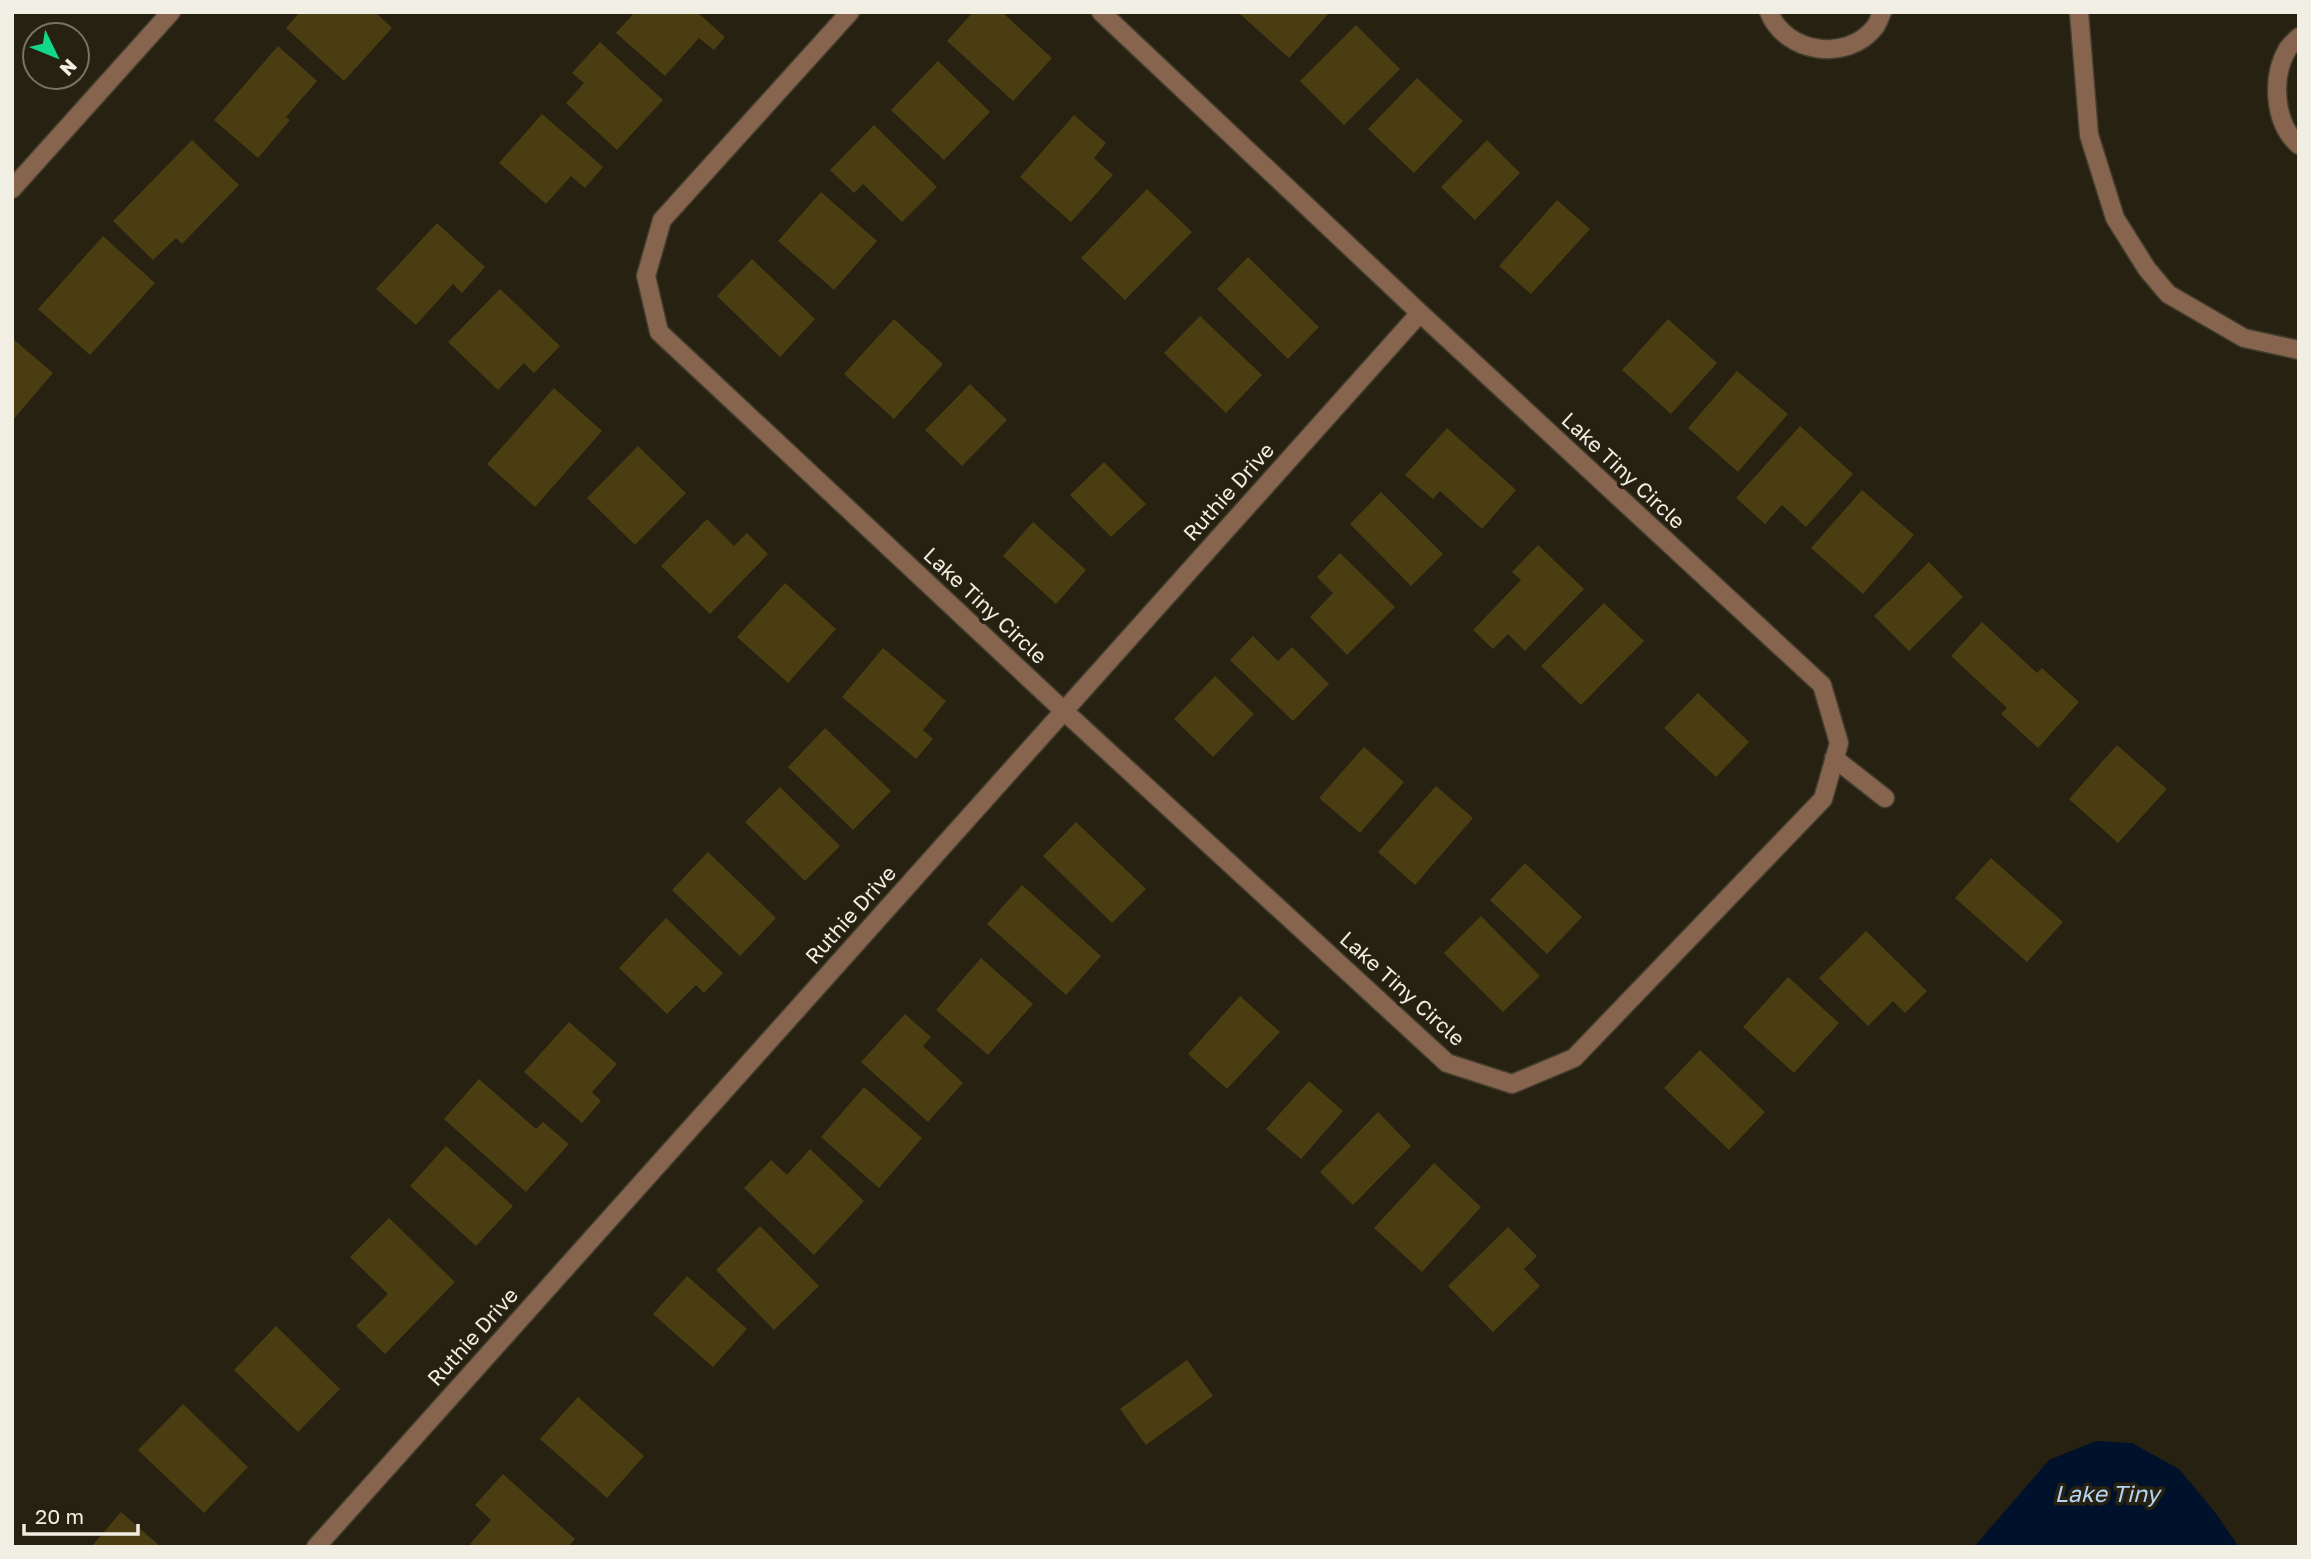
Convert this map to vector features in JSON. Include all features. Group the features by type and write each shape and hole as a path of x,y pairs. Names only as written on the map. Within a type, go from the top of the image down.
{"street":[{"path":"12,189 172,12"},
{"name":"Lake Tiny Circle","path":"850,12 662,220 646,276 659,332 1064,711 1447,1063 1512,1084 1574,1058 1823,799 1839,743 1822,685 1420,313 1101,12"},
{"path":"1769,12 1785,35 1806,47 1831,50 1855,43 1874,28 1882,12"},
{"path":"2078,12 2089,135 2115,218 2147,269 2168,294 2244,338 2299,349"},
{"path":"2299,37 2287,50 2277,80 2279,112 2293,141 2299,145"},
{"name":"Ruthie Drive","path":"316,1547 1420,313"},
{"path":"1835,758 1885,798"}],"water":[{"name":"Lake Tiny","path":"2096,1441 2132,1443 2179,1469 2214,1511 2239,1547 1974,1547 2049,1460"}],"building":[{"path":"300,12 375,12 392,28 344,81 286,28"},
{"path":"635,12 697,12 725,37 714,50 699,38 665,76 616,33"},
{"path":"973,12 1002,12 1052,58 1013,101 947,41"},
{"path":"1330,12 1289,58 1240,14"},
{"path":"1356,25 1400,69 1344,125 1300,81"},
{"path":"600,42 663,100 617,150 566,103 584,83 572,73"},
{"path":"278,46 317,81 286,117 290,120 258,158 214,120"},
{"path":"938,61 990,112 944,160 891,110"},
{"path":"1417,78 1463,121 1414,173 1368,129"},
{"path":"542,114 603,167 585,188 571,176 546,204 499,163"},
{"path":"1074,115 1106,143 1094,158 1113,175 1071,222 1020,177"},
{"path":"874,125 937,187 902,222 863,184 854,193 830,170"},
{"path":"192,140 239,185 182,244 176,238 153,260 113,221"},
{"path":"1487,140 1520,173 1475,220 1441,187"},
{"path":"1147,189 1192,232 1125,300 1081,258"},
{"path":"821,192 877,241 834,290 778,241"},
{"path":"1557,200 1590,229 1531,294 1499,266"},
{"path":"437,223 485,267 462,293 453,284 416,325 376,289"},
{"path":"103,236 155,283 90,355 38,309"},
{"path":"1248,257 1319,327 1288,359 1217,289"},
{"path":"752,259 815,319 780,357 717,296"},
{"path":"500,289 560,346 534,373 524,363 498,390 448,342"},
{"path":"1200,316 1262,375 1226,413 1164,353"},
{"path":"894,319 943,364 894,419 844,374"},
{"path":"1668,319 1717,363 1671,414 1622,370"},
{"path":"12,338 53,373 12,421"},
{"path":"1737,371 1788,414 1738,472 1688,428"},
{"path":"970,384 1007,420 962,466 925,430"},
{"path":"554,388 602,431 535,507 487,464"},
{"path":"1800,426 1853,474 1806,527 1782,505 1765,524 1736,498"},
{"path":"1447,428 1516,490 1482,529 1440,491 1433,499 1405,475"},
{"path":"638,446 686,493 635,545 587,498"},
{"path":"1104,462 1146,504 1111,537 1070,495"},
{"path":"1862,490 1914,535 1863,594 1811,548"},
{"path":"1381,492 1443,554 1411,586 1350,524"},
{"path":"707,519 734,546 747,533 768,554 710,614 661,566"},
{"path":"1033,522 1086,570 1056,604 1003,556"},
{"path":"1538,545 1584,589 1525,651 1508,634 1493,649 1473,630 1521,580 1512,572"},
{"path":"1340,553 1395,607 1347,655 1310,617 1333,593 1317,577"},
{"path":"1929,562 1963,597 1909,651 1874,616"},
{"path":"785,583 836,629 788,683 737,637"},
{"path":"1604,603 1644,641 1581,705 1541,666"},
{"path":"1982,622 2037,673 2042,668 2079,702 2038,748 2001,714 2007,708 1951,656"},
{"path":"1253,636 1278,661 1292,647 1329,684 1293,721 1230,660"},
{"path":"883,648 946,701 923,730 933,739 916,759 842,697"},
{"path":"1215,676 1254,714 1213,757 1174,719"},
{"path":"1698,693 1749,742 1716,777 1664,728"},
{"path":"825,728 891,791 853,830 788,767"},
{"path":"2117,745 2167,789 2118,843 2069,799"},
{"path":"1364,747 1404,782 1360,833 1319,798"},
{"path":"1436,786 1473,818 1415,885 1378,852"},
{"path":"780,787 840,846 805,881 745,822"},
{"path":"1076,822 1146,889 1112,923 1043,856"},
{"path":"708,852 776,918 740,956 672,890"},
{"path":"1991,858 2063,922 2027,962 1955,898"},
{"path":"1525,863 1582,917 1547,954 1490,900"},
{"path":"1022,885 1101,956 1066,995 987,924"},
{"path":"1481,916 1540,976 1503,1012 1444,953"},
{"path":"666,918 723,973 704,993 696,985 667,1014 619,968"},
{"path":"1866,931 1927,991 1905,1013 1893,1001 1868,1026 1819,978"},
{"path":"981,958 1033,1004 988,1055 936,1010"},
{"path":"1788,977 1839,1023 1794,1073 1743,1027"},
{"path":"1240,996 1280,1032 1227,1089 1188,1054"},
{"path":"905,1014 931,1037 923,1046 963,1083 928,1122 861,1062"},
{"path":"569,1022 617,1064 592,1092 601,1101 582,1123 524,1072"},
{"path":"1700,1050 1765,1112 1729,1150 1664,1088"},
{"path":"479,1079 536,1129 543,1122 569,1144 526,1192 444,1119"},
{"path":"1309,1081 1343,1111 1301,1159 1266,1129"},
{"path":"864,1087 922,1138 879,1188 821,1137"},
{"path":"1378,1112 1411,1146 1353,1205 1320,1172"},
{"path":"446,1146 513,1206 476,1246 410,1186"},
{"path":"810,1149 864,1201 814,1255 744,1188 771,1160 787,1175"},
{"path":"1434,1163 1481,1207 1422,1272 1374,1228"},
{"path":"389,1218 455,1282 385,1354 356,1326 388,1294 350,1257"},
{"path":"760,1226 819,1286 774,1330 716,1270"},
{"path":"1508,1227 1537,1256 1524,1269 1540,1286 1493,1332 1448,1286"},
{"path":"687,1276 747,1329 713,1367 653,1314"},
{"path":"276,1326 340,1389 298,1432 234,1370"},
{"path":"1187,1360 1213,1396 1146,1445 1120,1409"},
{"path":"578,1397 644,1456 607,1498 540,1439"},
{"path":"183,1404 248,1467 204,1513 138,1450"},
{"path":"503,1474 575,1539 568,1547 474,1547 470,1544 491,1520 475,1505"},
{"path":"121,1512 161,1547 91,1547"}]}
